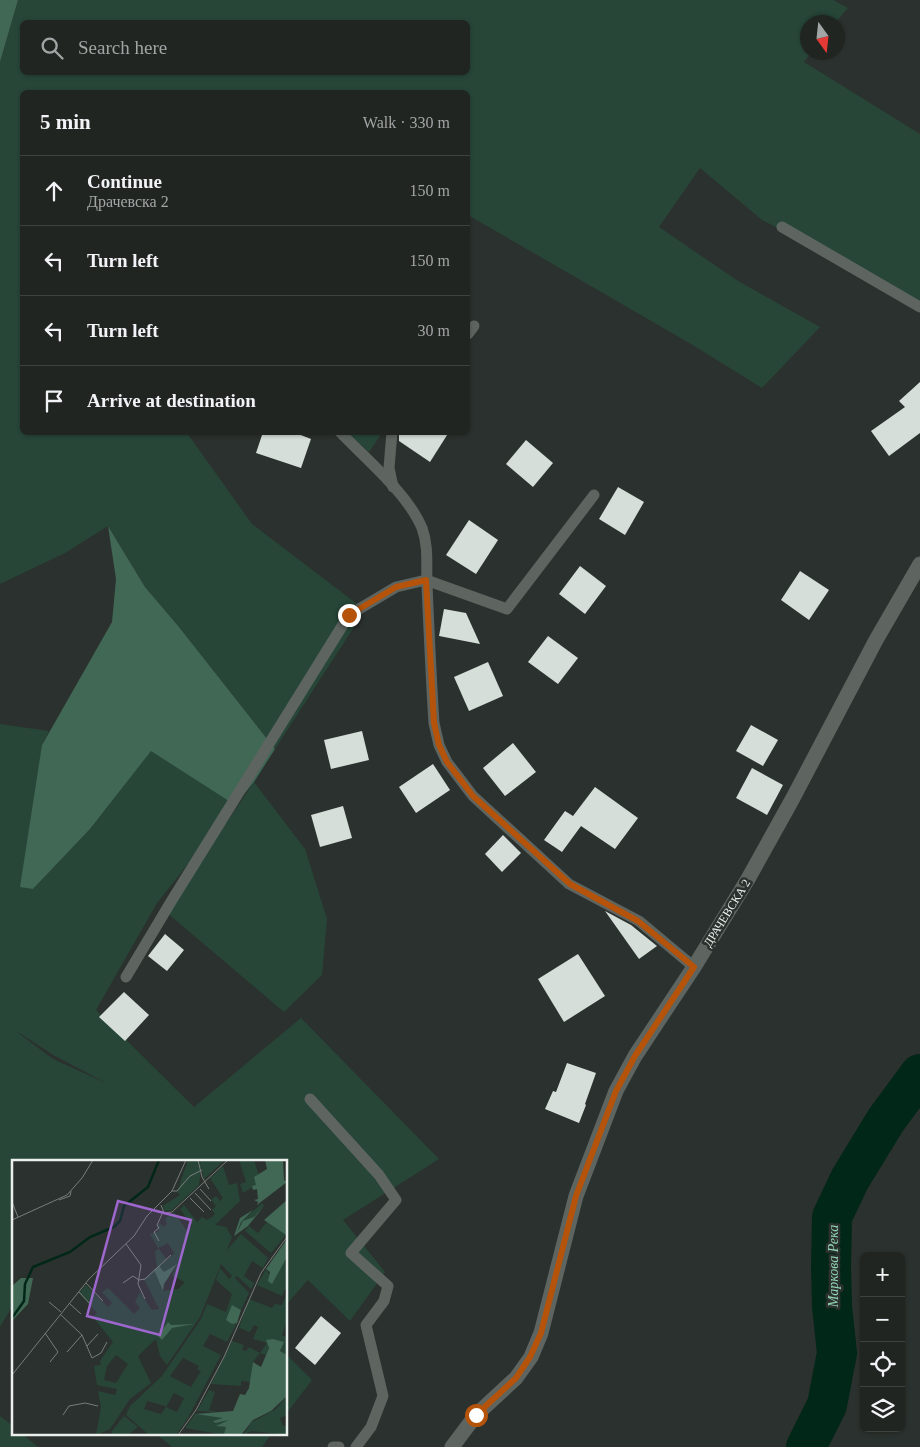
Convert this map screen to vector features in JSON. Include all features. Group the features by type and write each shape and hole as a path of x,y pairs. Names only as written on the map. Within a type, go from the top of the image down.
{"street":[{"name":"ДРАЧЕВСКА 2","path":"452,1447 476,1415 516,1378 530,1357 541,1333 576,1196 616,1091 635,1056 694,967 748,879 876,640 920,564"}],"lane":[{"path":"782,227 920,307"},
{"path":"343,435 393,487 410,508 422,528 427,550 426,580 434,723 439,745 447,762 473,796 570,884 638,921 694,967"},
{"path":"392,435 389,468 393,487"},
{"path":"126,977 349,615 396,587 426,580 507,609 594,495"},
{"path":"310,1098 379,1175 396,1200 351,1252 388,1286 384,1302 366,1325 383,1396 371,1427 356,1447"},
{"path":"333,1447 339,1447"}],"green space":[{"path":"0,0 18,0 0,62"},
{"path":"18,0 833,0 848,8 842,15 800,15 800,60 806,60 804,62 920,134 920,301 762,220 700,168 659,227 738,281 820,327 762,388 691,344 470,216 470,90 20,90 20,435 188,435 252,524 365,610 275,749 145,587 108,526 65,553 0,584 0,62"},
{"path":"350,435 381,435 369,452"},
{"path":"108,526 145,587 275,749 254,782 235,805 151,751 90,829 33,889 20,887 42,745 112,622 116,579"},
{"path":"0,724 49,731 42,745 33,889 90,829 151,750 235,805 157,903 96,1010 194,1107 301,1018 439,1159 343,1220 385,1272 350,1321 308,1280 288,1303 288,1160 12,1160 12,1311 10,1310 0,1327","holes":["13,1029 55,1056 108,1084 53,1059"]},
{"path":"254,782 305,849 327,919 322,975 284,1012 166,912"},
{"path":"288,1356 312,1380 288,1411"},
{"path":"0,1416 12,1425 12,1434 22,1434 38,1447 0,1447"},
{"path":"156,1434 271,1434 262,1447 172,1447"}],"building":[{"path":"920,382 920,433 889,456 871,431 905,407 899,401"},
{"path":"262,435 301,435 311,439 301,468 256,453"},
{"path":"399,435 447,435 430,462 399,441"},
{"path":"526,440 553,463 533,487 506,464"},
{"path":"618,487 644,502 625,535 599,519"},
{"path":"469,520 498,540 476,574 446,555"},
{"path":"580,566 606,586 585,614 559,594"},
{"path":"800,571 829,590 809,620 781,600"},
{"path":"444,609 466,613 480,644 439,636"},
{"path":"548,636 578,658 558,684 528,662"},
{"path":"488,662 503,696 469,711 454,677"},
{"path":"751,725 778,740 763,766 736,751"},
{"path":"362,731 369,760 331,769 324,740"},
{"path":"513,743 536,772 505,796 483,768"},
{"path":"433,764 450,790 416,813 399,787"},
{"path":"752,768 783,785 767,815 736,798"},
{"path":"595,787 638,818 615,849 581,826 562,852 544,840 565,811 573,816"},
{"path":"343,806 352,838 320,847 311,815"},
{"path":"503,835 521,853 502,872 485,854"},
{"path":"605,911 631,925 657,946 639,959"},
{"path":"165,934 184,950 167,971 148,956"},
{"path":"578,954 605,996 564,1022 538,979"},
{"path":"124,992 149,1015 125,1041 99,1017"},
{"path":"567,1063 596,1073 579,1123 545,1109 553,1091 556,1092"},
{"path":"321,1316 341,1333 315,1365 295,1348"}],"waterway":[{"name":"Маркова Река","path":"806,1447 827,1405 837,1353 832,1306 832,1217 850,1179 886,1120 920,1074"}],"route":[{"path":"349,615 396,587 426,580 434,723 439,745 447,762 473,796 570,884 638,921 694,967 635,1056 616,1091 576,1196 541,1333 530,1357 516,1378 476,1415"}]}
